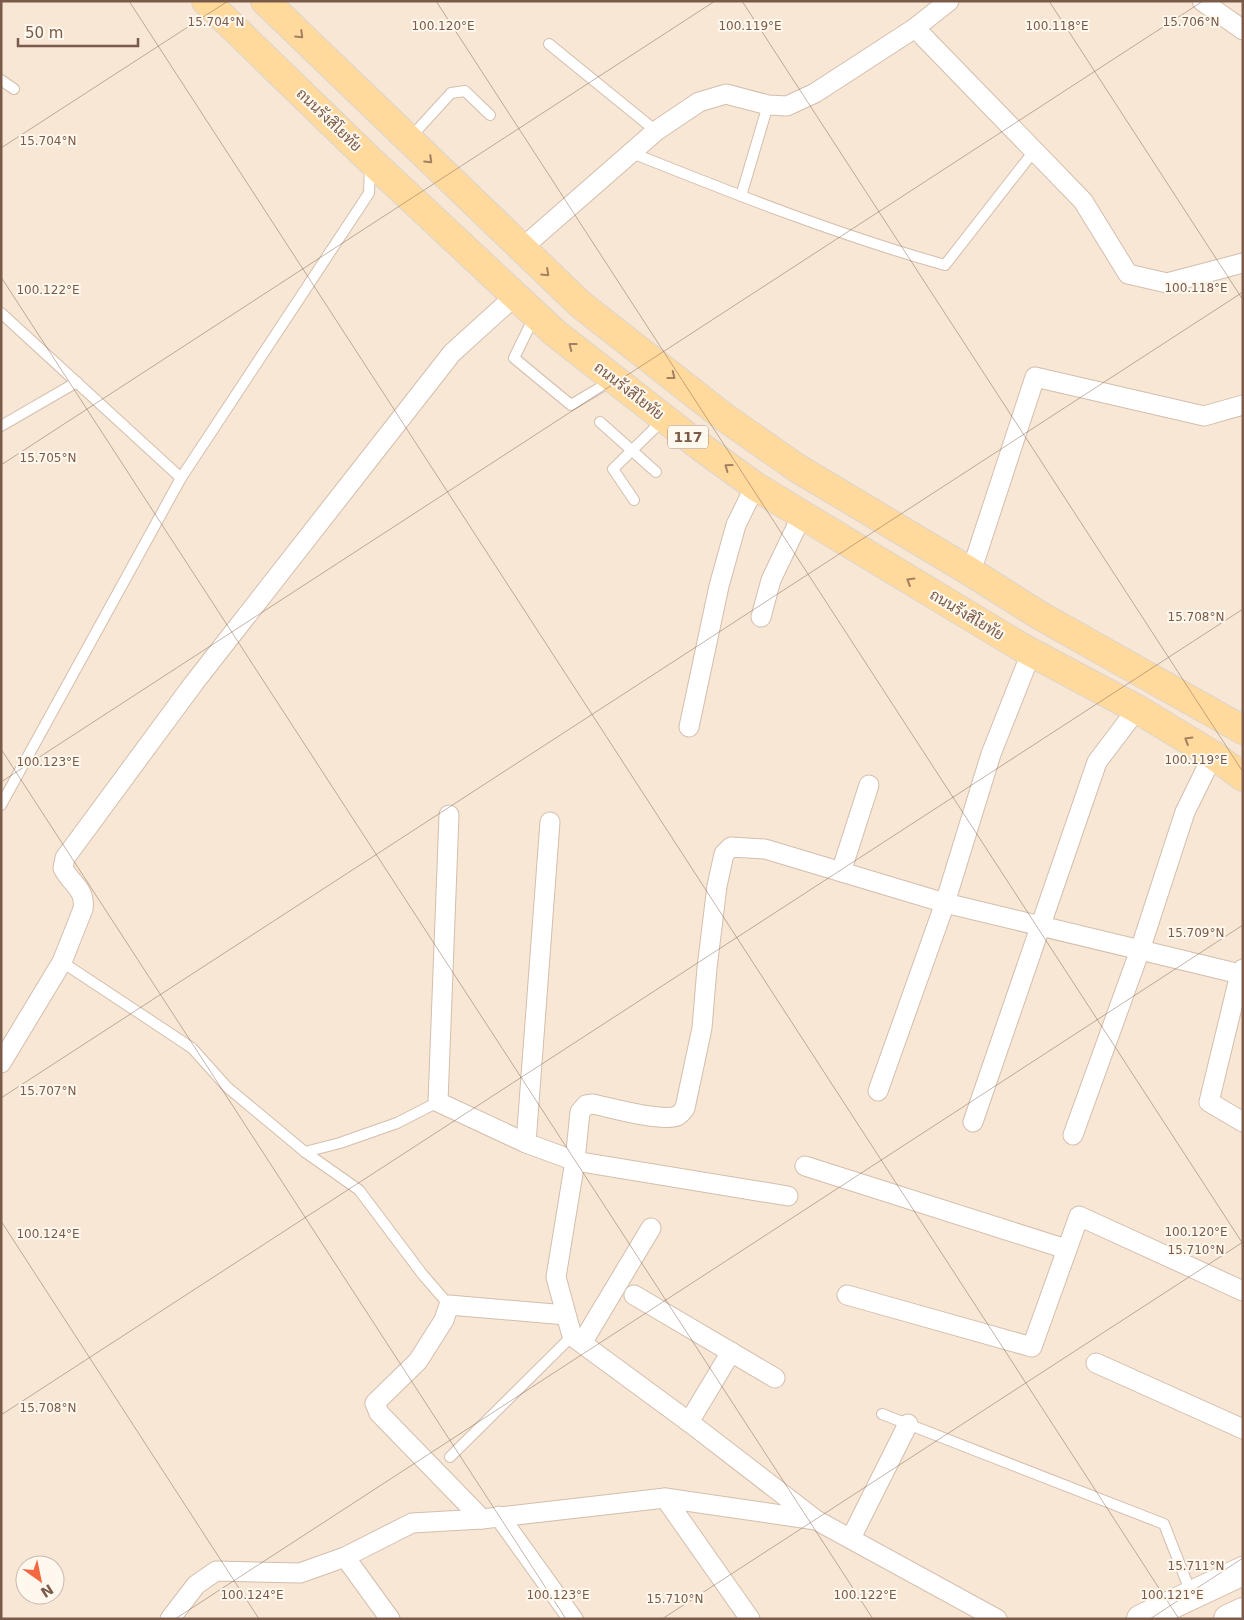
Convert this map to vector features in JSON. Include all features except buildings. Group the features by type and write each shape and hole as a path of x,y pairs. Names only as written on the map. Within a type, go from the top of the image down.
{"main road":[{"name":"ถนนรังสิโยทัย","path":"206,1 370,160 556,333 754,486 1026,650 1137,709 1213,755 1243,777"},
{"name":"117","path":"264,1 580,304 724,417 797,468 1039,615 1243,730"},
{"path":"1026,650 1039,615"},
{"path":"1141,1619 1243,1571"},
{"path":"1228,1619 1243,1612"}],"street":[{"path":"521,249 656,131 699,102 726,94 768,105 787,106 815,93 915,28 949,1"},
{"path":"1202,1 1243,30"},
{"path":"915,28 1083,202 1128,274 1167,283 1243,263"},
{"path":"1,1063 62,962 84,905 81,892 64,870 62,865 65,858 176,706 452,353 516,295"},
{"path":"971,572 1035,377 1204,416 1243,405"},
{"path":"688,727 719,586 736,525 754,486"},
{"path":"761,617 771,580 802,515"},
{"path":"878,1090 945,903 991,754 1026,650"},
{"path":"973,1122 1097,762 1137,709"},
{"path":"1073,1135 1140,950 1185,812 1213,755"},
{"path":"841,872 870,785"},
{"path":"449,815 438,1102 526,1143 575,1161 788,1196"},
{"path":"526,1143 550,822"},
{"path":"997,1619 816,1520 689,1422 577,1340 566,1315 556,1277 575,1161 580,1112 586,1105 593,1104 644,1116 672,1117 682,1112 685,1108 702,1028 707,968 718,886 724,854 731,847 765,849 945,903 1140,950 1241,972 1210,1102 1243,1122"},
{"path":"805,1166 1066,1249"},
{"path":"846,1296 1032,1347 1066,1249 1080,1216 1243,1290"},
{"path":"577,1340 651,1228"},
{"path":"634,1295 775,1378"},
{"path":"566,1315 449,1305 444,1320 418,1361 375,1403 379,1413 491,1517 573,1619"},
{"path":"689,1422 732,1352"},
{"path":"1096,1363 1243,1428"},
{"path":"851,1538 908,1424"},
{"path":"665,1498 750,1619"},
{"path":"170,1619 196,1585 216,1571 300,1574 345,1557 412,1523 491,1517 665,1498 816,1520"},
{"path":"345,1557 390,1619"}],"lane":[{"path":"549,44 656,131"},
{"path":"1,80 14,89"},
{"path":"408,140 451,93 465,91 490,115"},
{"path":"741,196 768,105"},
{"path":"632,153 741,196 902,253 945,265 1034,151"},
{"path":"1,805 181,478 369,193 370,160"},
{"path":"1,313 181,478"},
{"path":"536,314 514,358 521,364 571,405 614,379"},
{"path":"1,426 77,382"},
{"path":"634,500 613,469 665,419"},
{"path":"600,422 656,472"},
{"path":"62,962 192,1048 227,1088 305,1152 359,1190 423,1275 449,1305"},
{"path":"305,1152 340,1143 397,1123 438,1102"},
{"path":"450,1458 577,1340"},
{"path":"882,1414 1164,1524 1192,1596"}],"shaded area":[{"path":"1,1 1243,1 1243,1619 1,1619"}]}
